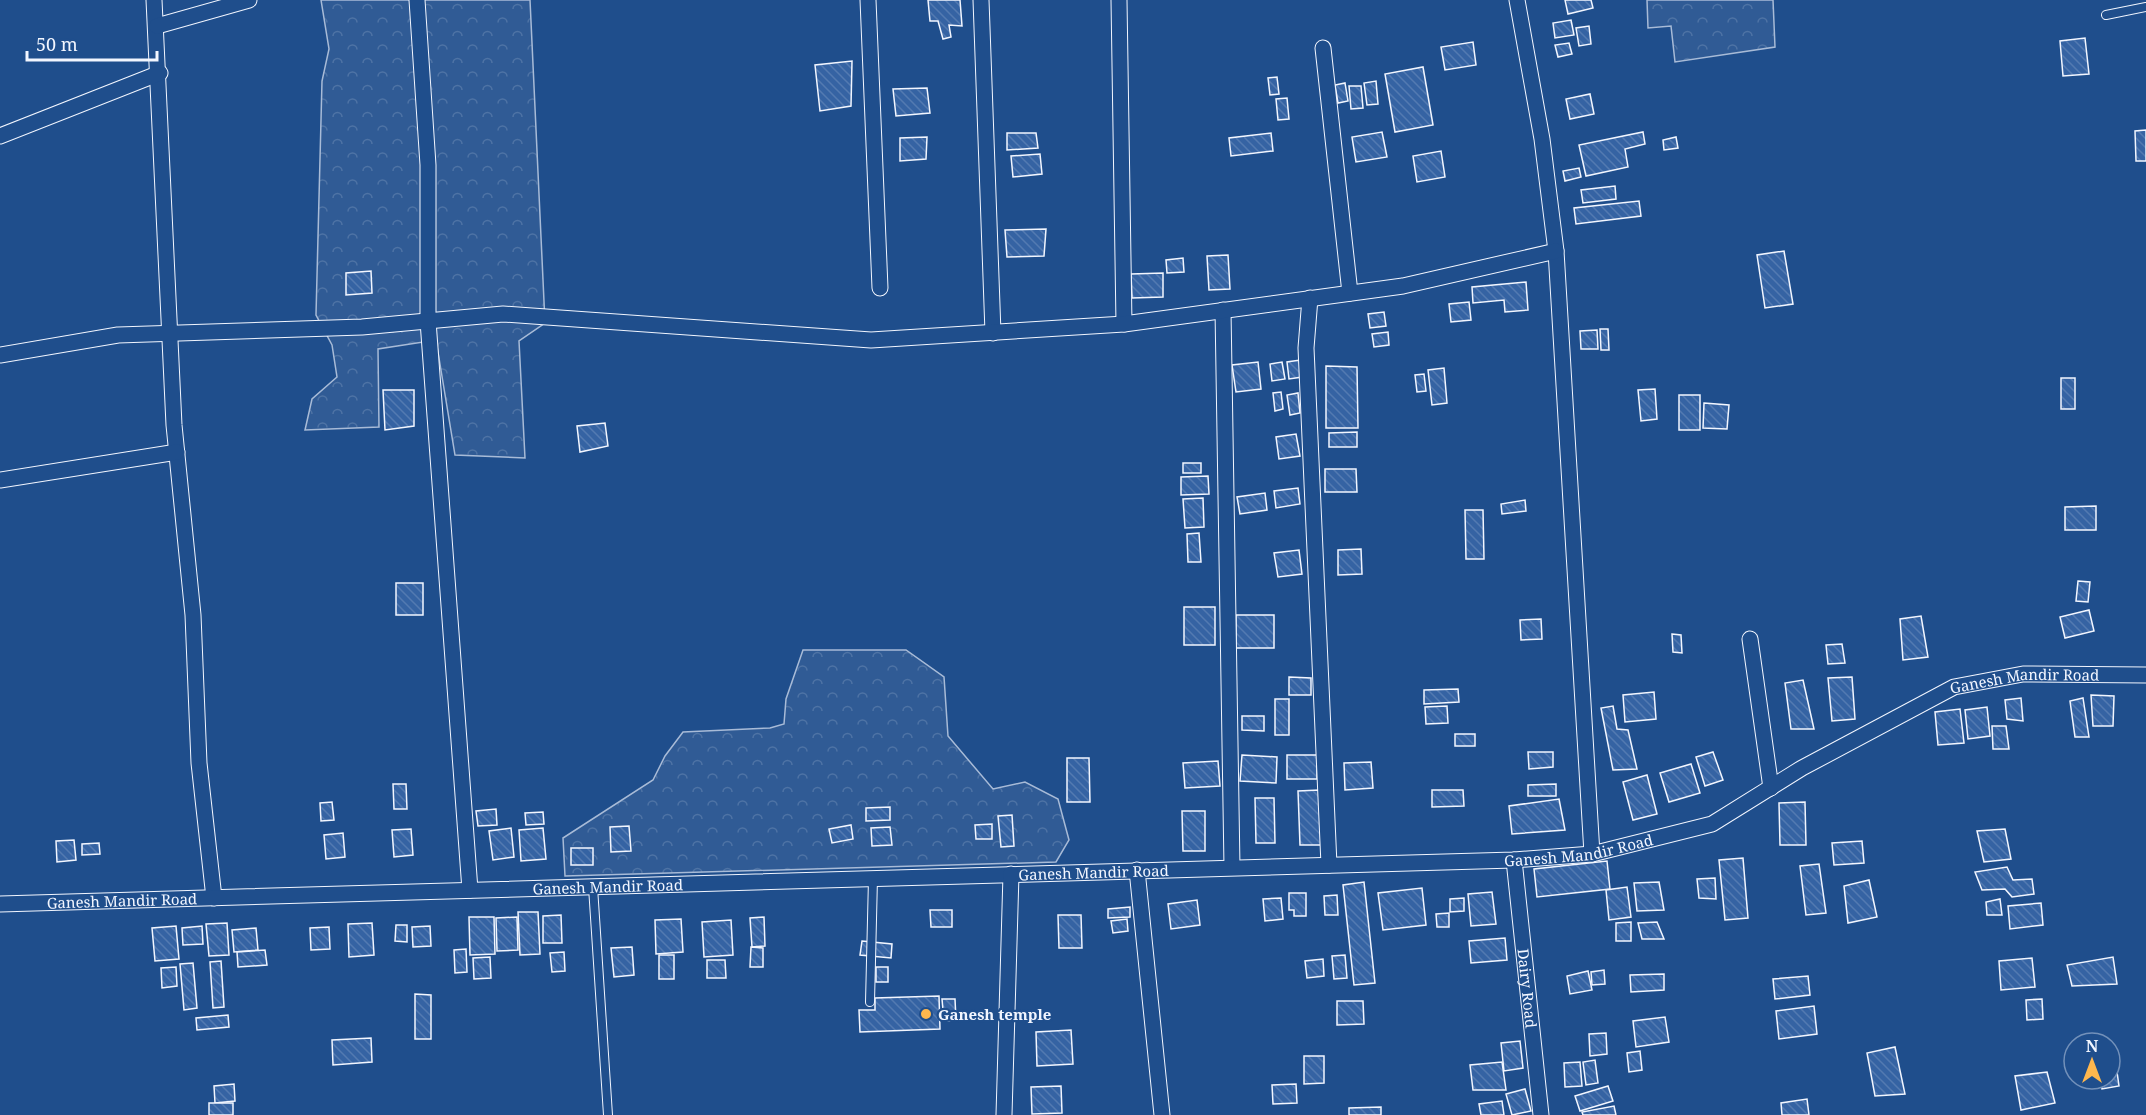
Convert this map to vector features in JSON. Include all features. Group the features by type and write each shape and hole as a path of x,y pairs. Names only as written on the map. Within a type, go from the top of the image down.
{"street":[{"path":"154,0 160,73 168,333 193,615 199,763 214,898"},
{"path":"157,26 249,0"},
{"path":"417,0 428,165 428,321 470,890"},
{"path":"868,0 880,288"},
{"path":"981,0 993,333"},
{"path":"1119,0 1124,324"},
{"path":"1517,0 1542,139 1556,251 1592,854"},
{"path":"1323,48 1350,293"},
{"path":"0,136 160,73"},
{"path":"0,355 118,335 362,327 503,314 871,340 993,333 1124,324 1403,286 1556,251"},
{"path":"1310,298 1306,348 1329,865"},
{"path":"1223,310 1232,867"},
{"path":"0,480 177,452"},
{"path":"1750,639 1771,788"},
{"name":"Ganesh Mandir Road","path":"0,904 1514,860 1592,854 1712,824 1771,788 1954,687 2023,674 2146,675"},
{"name":"Dairy Road","path":"1514,860 1540,1115"},
{"path":"1137,870 1162,1115"},
{"path":"1004,1115 1011,874"}],"lane":[{"path":"2106,15 2146,7"},
{"path":"870,1002 873,878"},
{"path":"592,887 608,1115"}],"green space":[{"path":"321,0 530,0 545,323 519,341 525,458 455,455 436,340 378,349 379,427 305,430 312,399 337,377 332,345 316,315 322,81 329,49"},
{"path":"1647,0 1773,0 1775,47 1675,62 1671,26 1648,28"},
{"path":"803,650 906,650 944,677 948,736 993,789 1025,782 1058,799 1069,840 1056,862 565,876 563,838 653,780 665,756 683,732 770,728 784,724 786,699"}],"building":[{"path":"928,0 960,0 962,26 949,25 951,37 943,39 938,21 930,21"},
{"path":"1565,0 1591,0 1593,8 1568,14"},
{"path":"1571,20 1574,35 1555,38 1553,23"},
{"path":"1589,26 1591,44 1579,46 1576,28"},
{"path":"2085,38 2089,74 2063,76 2060,41"},
{"path":"1473,42 1476,65 1445,70 1441,47"},
{"path":"1569,43 1572,54 1558,57 1555,45"},
{"path":"852,61 851,106 820,111 815,65"},
{"path":"1423,67 1433,125 1395,132 1385,74"},
{"path":"1277,77 1279,94 1270,95 1268,78"},
{"path":"1376,81 1378,104 1367,105 1364,83"},
{"path":"1345,83 1348,101 1338,103 1335,85"},
{"path":"1349,86 1361,86 1363,108 1351,109"},
{"path":"927,88 930,113 896,116 893,89"},
{"path":"1590,94 1594,114 1570,119 1566,99"},
{"path":"1287,98 1289,119 1278,120 1276,99"},
{"path":"2146,130 2146,161 2136,161 2135,131"},
{"path":"1382,132 1387,157 1356,162 1352,137"},
{"path":"1643,132 1645,144 1625,149 1628,167 1586,176 1579,145"},
{"path":"1007,133 1036,133 1038,148 1007,150"},
{"path":"1271,133 1273,151 1231,156 1229,138"},
{"path":"927,137 926,159 900,161 900,138"},
{"path":"1676,137 1678,148 1664,150 1663,140"},
{"path":"1441,151 1445,177 1417,182 1413,156"},
{"path":"1040,154 1042,174 1013,177 1011,156"},
{"path":"1579,168 1581,177 1565,181 1563,171"},
{"path":"1615,186 1616,199 1583,203 1581,190"},
{"path":"1639,201 1641,216 1576,224 1574,208"},
{"path":"1046,229 1044,256 1007,257 1005,230"},
{"path":"1784,251 1793,304 1765,308 1757,255"},
{"path":"1228,255 1230,289 1209,290 1207,256"},
{"path":"1183,258 1184,272 1167,273 1166,260"},
{"path":"371,271 372,293 346,295 346,273"},
{"path":"1163,273 1163,297 1132,298 1131,274"},
{"path":"1526,282 1528,310 1505,312 1504,300 1473,303 1472,287"},
{"path":"1469,302 1471,320 1451,322 1449,304"},
{"path":"1384,312 1386,326 1370,328 1368,314"},
{"path":"1600,329 1608,329 1609,350 1601,350"},
{"path":"1597,330 1598,349 1581,349 1580,331"},
{"path":"1388,332 1389,345 1374,347 1372,334"},
{"path":"1300,360 1302,377 1289,379 1287,362"},
{"path":"1258,362 1261,389 1236,392 1232,365"},
{"path":"1282,362 1285,379 1272,381 1270,364"},
{"path":"1326,366 1357,367 1358,428 1326,428"},
{"path":"1444,368 1447,403 1432,405 1428,370"},
{"path":"1424,374 1426,391 1417,392 1415,375"},
{"path":"2061,378 2075,378 2075,409 2061,409"},
{"path":"1655,389 1657,419 1641,421 1638,390"},
{"path":"383,390 414,390 414,426 385,430"},
{"path":"1281,392 1283,409 1275,411 1273,393"},
{"path":"1298,393 1300,413 1290,415 1287,395"},
{"path":"1679,395 1700,395 1700,430 1679,430"},
{"path":"1704,403 1729,405 1727,429 1703,428"},
{"path":"605,423 608,446 580,452 577,426"},
{"path":"1357,432 1357,447 1329,447 1329,433"},
{"path":"1296,434 1300,456 1279,459 1276,437"},
{"path":"1183,463 1201,463 1201,473 1183,473"},
{"path":"1325,469 1356,469 1357,492 1325,492"},
{"path":"1208,476 1209,494 1181,495 1181,477"},
{"path":"1298,488 1300,504 1276,508 1274,491"},
{"path":"1265,493 1267,510 1240,514 1237,497"},
{"path":"1203,498 1204,527 1185,528 1183,499"},
{"path":"1525,500 1526,511 1502,514 1501,504"},
{"path":"2096,506 2096,530 2065,530 2065,507"},
{"path":"1465,510 1483,510 1484,559 1466,559"},
{"path":"1199,533 1201,562 1188,562 1187,534"},
{"path":"1361,549 1362,574 1338,575 1338,550"},
{"path":"1299,550 1302,574 1278,577 1274,553"},
{"path":"2078,581 2090,582 2088,602 2076,601"},
{"path":"396,583 423,583 423,615 396,615"},
{"path":"1184,607 1215,607 1215,645 1184,645"},
{"path":"2089,610 2094,631 2065,638 2060,617"},
{"path":"1236,615 1274,615 1274,648 1236,648"},
{"path":"1921,616 1928,657 1903,660 1900,619"},
{"path":"1541,619 1542,639 1521,640 1520,620"},
{"path":"1672,634 1681,635 1682,653 1673,652"},
{"path":"1842,644 1845,663 1828,664 1826,645"},
{"path":"1289,677 1311,678 1311,695 1289,695"},
{"path":"1852,677 1855,719 1832,721 1828,678"},
{"path":"1803,680 1814,729 1791,729 1785,683"},
{"path":"1458,689 1459,702 1424,704 1424,690"},
{"path":"1654,692 1656,719 1625,722 1623,695"},
{"path":"2091,695 2114,696 2113,726 2093,726"},
{"path":"2021,698 2023,721 2007,719 2005,700"},
{"path":"2083,698 2089,737 2075,737 2070,701"},
{"path":"1275,699 1289,699 1289,735 1275,735"},
{"path":"1447,706 1448,723 1426,724 1425,707"},
{"path":"1613,706 1617,729 1628,730 1637,769 1613,770 1601,708"},
{"path":"1987,707 1990,736 1968,739 1965,710"},
{"path":"1960,709 1964,743 1938,745 1935,712"},
{"path":"1242,716 1264,716 1264,731 1242,730"},
{"path":"1992,726 2006,726 2009,749 1993,749"},
{"path":"1455,734 1475,734 1475,746 1455,746"},
{"path":"1528,752 1553,752 1553,767 1529,769"},
{"path":"1713,752 1723,780 1705,786 1696,757"},
{"path":"1242,755 1277,757 1276,783 1240,781"},
{"path":"1287,755 1317,755 1317,779 1287,779"},
{"path":"1067,758 1089,758 1090,802 1067,802"},
{"path":"1218,761 1220,786 1185,788 1183,763"},
{"path":"1371,762 1373,788 1345,790 1344,763"},
{"path":"1691,764 1700,793 1669,802 1660,773"},
{"path":"1647,775 1657,814 1633,820 1623,782"},
{"path":"393,784 406,784 407,809 394,809"},
{"path":"1556,784 1556,796 1528,796 1528,785"},
{"path":"1319,790 1321,845 1300,845 1298,791"},
{"path":"1432,790 1463,790 1464,806 1432,807"},
{"path":"1255,798 1274,798 1275,843 1256,843"},
{"path":"1559,799 1565,830 1512,834 1509,806"},
{"path":"332,802 334,820 321,821 320,803"},
{"path":"1805,802 1806,845 1780,845 1779,803"},
{"path":"890,807 890,820 866,821 866,808"},
{"path":"496,809 497,825 478,826 476,811"},
{"path":"1182,811 1205,811 1205,851 1183,851"},
{"path":"543,812 544,824 526,825 525,813"},
{"path":"1012,815 1014,846 1001,847 998,816"},
{"path":"992,824 992,839 976,839 975,825"},
{"path":"851,825 853,839 832,843 829,829"},
{"path":"629,826 631,851 611,852 610,827"},
{"path":"890,827 892,845 872,846 871,828"},
{"path":"511,828 514,857 493,860 489,831"},
{"path":"543,828 546,859 521,861 519,830"},
{"path":"411,829 413,855 394,857 392,830"},
{"path":"2005,829 2011,859 1984,862 1977,831"},
{"path":"343,833 345,857 326,859 324,835"},
{"path":"74,840 76,860 57,862 56,841"},
{"path":"1862,841 1864,863 1834,865 1832,843"},
{"path":"99,843 100,854 82,855 82,844"},
{"path":"571,848 593,848 593,865 571,865"},
{"path":"1743,858 1748,918 1725,920 1719,860"},
{"path":"1607,861 1610,889 1537,897 1534,869"},
{"path":"1819,864 1826,913 1806,915 1800,866"},
{"path":"2007,867 2013,880 2032,879 2034,894 2012,897 2005,889 1982,890 1975,872"},
{"path":"1715,878 1716,899 1699,898 1697,879"},
{"path":"1869,880 1877,917 1848,923 1844,886"},
{"path":"1364,882 1375,983 1354,985 1343,885"},
{"path":"1659,882 1664,910 1637,911 1634,883"},
{"path":"1627,887 1631,917 1609,920 1606,890"},
{"path":"1422,888 1426,925 1383,930 1378,893"},
{"path":"1492,892 1496,924 1471,926 1468,894"},
{"path":"1289,893 1306,893 1306,916 1294,916 1294,910 1289,910"},
{"path":"1337,895 1338,915 1325,915 1324,896"},
{"path":"1281,898 1283,919 1265,921 1263,899"},
{"path":"1464,898 1464,911 1450,912 1450,899"},
{"path":"2000,899 2002,915 1987,915 1986,902"},
{"path":"1197,900 1200,925 1171,929 1168,904"},
{"path":"2041,903 2043,925 2010,929 2008,906"},
{"path":"1130,907 1130,917 1108,918 1108,909"},
{"path":"930,910 952,910 952,927 931,927"},
{"path":"518,912 538,912 540,954 520,955"},
{"path":"1449,913 1449,927 1437,927 1436,914"},
{"path":"561,915 562,943 543,943 543,916"},
{"path":"1058,915 1081,915 1082,948 1059,948"},
{"path":"469,917 494,917 495,954 470,955"},
{"path":"517,917 518,950 497,951 496,918"},
{"path":"764,917 765,946 752,947 750,918"},
{"path":"681,919 683,952 656,954 655,920"},
{"path":"1127,919 1128,931 1113,933 1111,921"},
{"path":"731,920 733,955 704,957 702,922"},
{"path":"1631,922 1631,941 1616,941 1616,923"},
{"path":"1657,922 1664,939 1642,939 1638,923"},
{"path":"227,923 229,955 209,956 206,924"},
{"path":"372,923 374,955 349,957 348,924"},
{"path":"396,925 407,925 407,942 395,941"},
{"path":"176,926 179,959 155,961 152,928"},
{"path":"202,926 203,944 183,945 182,928"},
{"path":"430,926 431,946 413,947 412,927"},
{"path":"329,927 330,949 311,950 310,928"},
{"path":"256,928 258,950 234,952 232,930"},
{"path":"1505,938 1507,960 1471,963 1469,941"},
{"path":"862,941 892,944 891,958 860,955"},
{"path":"632,947 634,975 614,977 611,948"},
{"path":"751,947 763,948 763,967 750,967"},
{"path":"466,949 467,972 455,973 454,950"},
{"path":"265,950 267,965 238,967 237,952"},
{"path":"564,952 565,971 552,972 550,953"},
{"path":"659,955 674,955 674,979 659,979"},
{"path":"1345,955 1347,978 1334,979 1332,956"},
{"path":"490,957 491,978 474,979 473,958"},
{"path":"2113,957 2117,984 2072,986 2067,965"},
{"path":"2032,958 2035,987 2001,990 1999,961"},
{"path":"1323,959 1324,976 1307,978 1305,961"},
{"path":"707,960 725,960 726,978 707,978"},
{"path":"221,961 224,1007 213,1008 210,962"},
{"path":"193,963 197,1008 184,1010 180,964"},
{"path":"176,967 177,986 162,988 161,968"},
{"path":"876,967 888,967 888,982 876,982"},
{"path":"1604,970 1605,984 1592,985 1591,972"},
{"path":"1588,971 1592,990 1570,994 1567,976"},
{"path":"1664,974 1664,990 1631,992 1630,975"},
{"path":"1808,976 1810,995 1775,999 1773,979"},
{"path":"415,994 431,995 431,1039 415,1039"},
{"path":"939,996 940,1029 860,1032 859,1010 875,1010 875,998"},
{"path":"942,999 955,999 956,1020 944,1021"},
{"path":"2042,999 2043,1019 2027,1020 2026,1000"},
{"path":"1337,1001 1363,1001 1364,1024 1337,1025"},
{"path":"1814,1006 1817,1034 1779,1039 1776,1011"},
{"path":"228,1015 229,1027 197,1030 196,1018"},
{"path":"1665,1017 1669,1042 1636,1047 1633,1021"},
{"path":"1071,1030 1073,1064 1037,1066 1036,1032"},
{"path":"1606,1033 1607,1054 1590,1056 1589,1034"},
{"path":"371,1038 372,1062 333,1065 332,1040"},
{"path":"1520,1041 1523,1068 1504,1071 1501,1043"},
{"path":"1895,1047 1905,1094 1875,1096 1867,1053"},
{"path":"1640,1051 1642,1070 1629,1072 1627,1053"},
{"path":"1304,1056 1324,1056 1324,1083 1304,1084"},
{"path":"1595,1060 1598,1083 1586,1085 1583,1062"},
{"path":"1502,1062 1506,1090 1473,1090 1470,1065"},
{"path":"1580,1062 1582,1086 1565,1087 1564,1063"},
{"path":"2047,1072 2055,1103 2021,1110 2015,1076"},
{"path":"234,1084 235,1101 215,1103 214,1086"},
{"path":"1296,1084 1297,1103 1273,1104 1272,1085"},
{"path":"1061,1086 1062,1113 1032,1114 1031,1087"},
{"path":"1608,1086 1613,1101 1580,1111 1575,1096"},
{"path":"1525,1089 1531,1111 1512,1115 1506,1094"},
{"path":"1807,1099 1809,1115 1782,1115 1781,1103"},
{"path":"1502,1101 1504,1115 1481,1115 1479,1104"},
{"path":"209,1103 233,1103 233,1115 209,1115"},
{"path":"1614,1106 1616,1115 1583,1115 1582,1112"},
{"path":"1381,1107 1381,1115 1349,1115 1349,1108"}],"place":[{"name":"Ganesh temple","path":"926,1014"}]}
